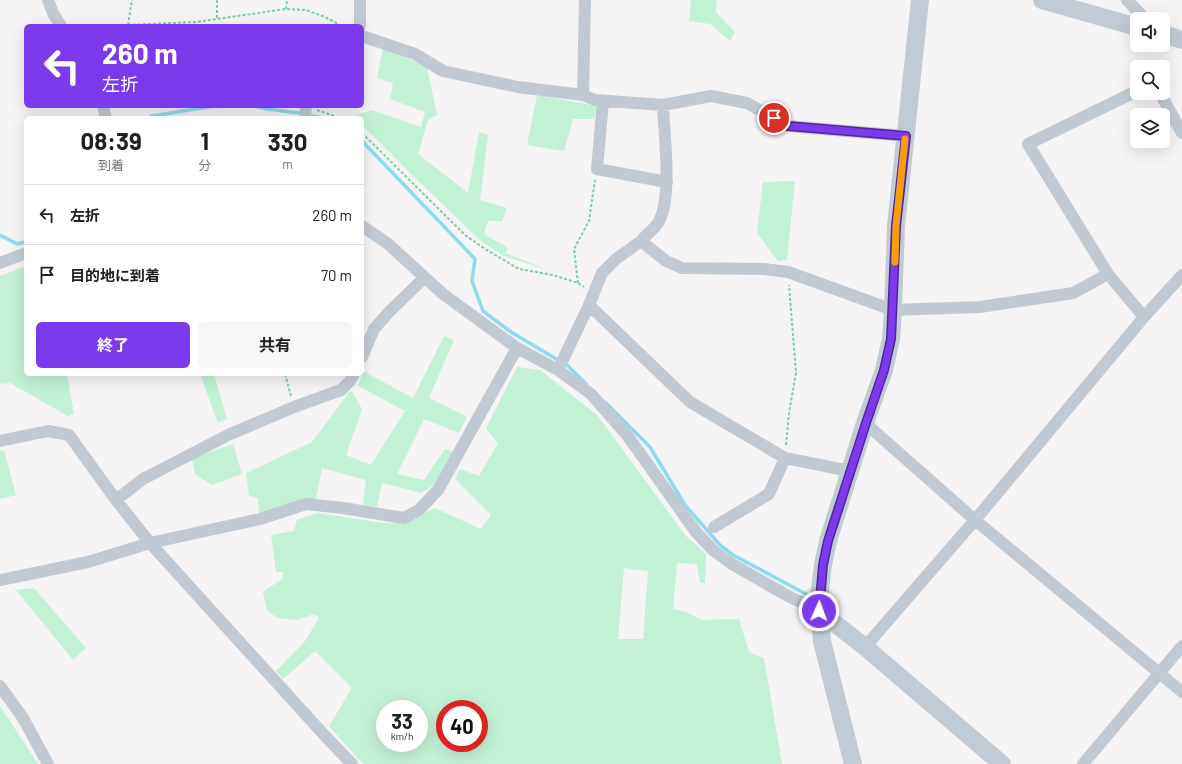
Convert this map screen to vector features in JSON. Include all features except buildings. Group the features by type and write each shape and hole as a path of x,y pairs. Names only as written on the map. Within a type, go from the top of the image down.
{"street":[{"path":"48,0 53,13 60,24"},
{"path":"360,0 360,24"},
{"path":"583,94 585,0"},
{"path":"853,764 822,641 819,611 823,565 828,541 884,370 891,339 896,226 920,0"},
{"path":"1042,0 1130,25"},
{"path":"1127,0 1138,12"},
{"path":"364,37 415,54 443,71 518,87 583,94 595,100 603,101 663,105 711,96 747,103 788,126 906,136"},
{"path":"1130,94 1028,144 1108,274 1144,317"},
{"path":"1164,100 1182,134"},
{"path":"603,101 597,169 667,182"},
{"path":"561,364 602,273 616,259 641,241 658,223 663,210 667,182 663,105"},
{"path":"364,227 387,243 442,294 517,348 561,364 592,394 622,429 696,532 714,551 732,564 786,595 819,611 865,647 1002,764"},
{"path":"641,241 666,261 682,268 764,269 788,272 893,310 980,307 1073,293 1108,274"},
{"path":"0,263 24,254"},
{"path":"364,352 374,329 424,278"},
{"path":"865,647 975,520 1144,317 1180,280"},
{"path":"591,300 690,402 785,458 850,471"},
{"path":"0,580 88,562 150,543 260,519 306,504 343,508 404,518 419,510 438,490 517,348"},
{"path":"116,500 143,479 228,435 294,407 341,390 353,376"},
{"path":"866,423 975,520 1182,692"},
{"path":"0,441 48,431 68,435 150,543 352,764"},
{"path":"714,527 770,494 785,458"},
{"path":"1083,764 1182,646"},
{"path":"0,686 23,718 48,764"}],"path":[{"path":"128,24 132,0"},
{"path":"216,0 217,18"},
{"path":"286,8 287,0"},
{"path":"151,24 196,22 286,8 306,10 338,24"},
{"path":"305,111 330,116"},
{"path":"364,135 465,235 485,249 519,269 553,275 578,283"},
{"path":"591,300 578,283 574,249 589,221 597,169"},
{"path":"785,458 789,413 796,373 788,272"},
{"path":"286,376 294,407"}],"green space":[{"path":"691,0 717,0 716,12 735,32 730,41 710,24 689,21"},
{"path":"383,48 427,67 437,115 428,120 418,154 468,193 479,132 488,135 480,200 507,208 502,221 488,221 484,234 508,248 506,253 550,271 504,256 482,242 364,127 364,116 353,116 372,110 421,127 425,112 390,99 393,83 377,78"},
{"path":"537,95 597,106 594,119 573,119 564,151 527,145"},
{"path":"795,181 787,260 778,261 757,233 763,182"},
{"path":"24,267 24,376 67,376 74,414 68,416 10,383 0,384 0,276"},
{"path":"444,336 454,340 429,398 467,417 459,433 424,419 397,474 424,480 445,449 452,452 434,485 421,493 382,483 377,507 363,505 366,480 322,468 316,499 259,514 258,498 249,496 246,473 312,442 351,390 362,409 346,455 371,465 405,411 358,386 361,376 364,376 364,372 413,398"},
{"path":"517,367 540,370 598,416 685,535 706,554 705,583 700,583 697,564 677,563 673,609 686,612 702,620 739,619 749,652 764,658 782,764 363,764 329,726 352,688 315,651 283,679 276,671 305,641 319,618 314,614 297,620 278,618 267,611 263,592 282,579 284,572 276,572 271,535 294,531 297,520 317,513 383,523 403,523 435,508 481,529 491,515 455,479 460,469 479,476 498,443 486,428","holes":["624,568 648,571 643,639 618,639"]},
{"path":"201,376 215,376 227,419 218,423"},
{"path":"233,444 242,474 212,485 195,474 192,458"},
{"path":"4,450 16,495 0,499 0,451"},
{"path":"34,588 86,648 73,660 16,590"},
{"path":"0,706 38,764 0,764"}],"waterway":[{"path":"152,116 202,108"},
{"path":"263,108 313,116"},
{"path":"364,143 475,259 472,281 483,311 511,332 568,366 586,384"},
{"path":"0,235 17,244 24,242"},
{"path":"605,402 650,447 685,505 720,545 733,555 806,594"}],"slow traffic":[{"path":"895,262 896,226 905,139"}],"route":[{"path":"774,118 788,126 906,136 896,226 891,339 884,370 828,541 823,565 819,611"}]}
